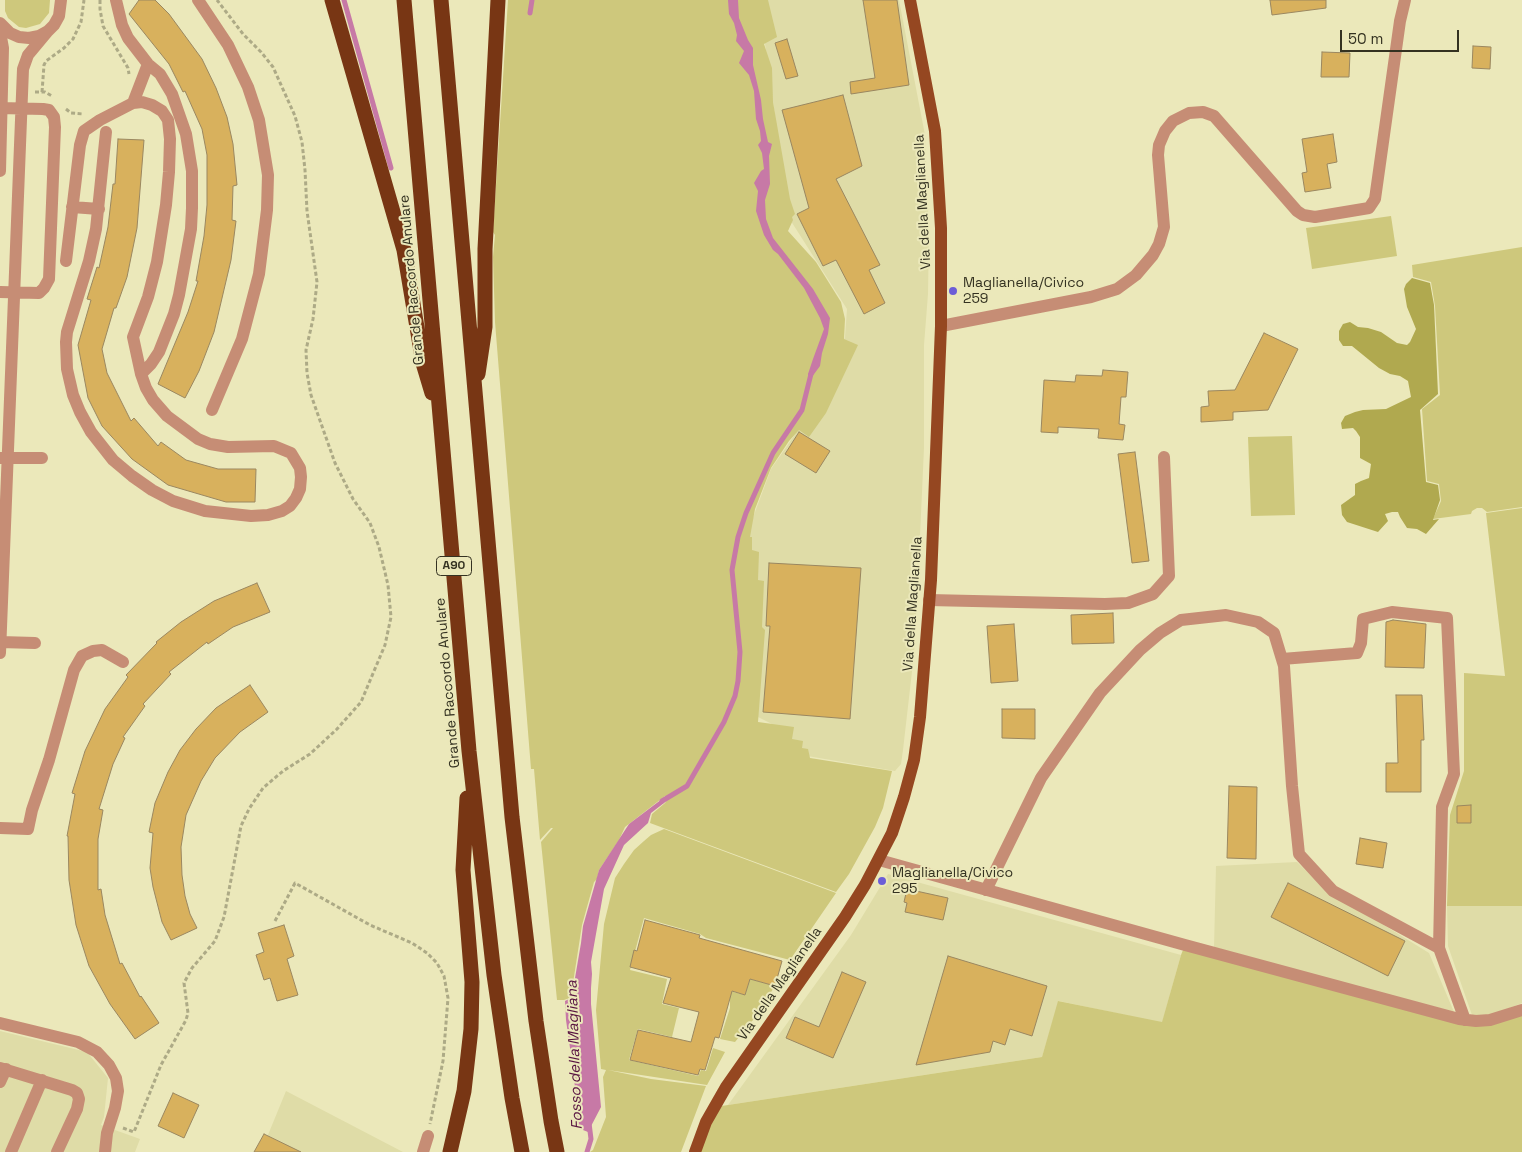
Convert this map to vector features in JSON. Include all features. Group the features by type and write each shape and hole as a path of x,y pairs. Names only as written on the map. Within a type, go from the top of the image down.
{"highway":[{"path":"332,0 404,250 423,363 440,418"},
{"name":"Grande Raccordo Anulare","path":"404,0 469,751 496,985 522,1152"},
{"name":"A90","path":"440,0 512,817 528,957 557,1152"},
{"path":"474,390 481,360 484,328 486,219 498,0"},
{"path":"450,1152 464,1090 471,1029 472,982 463,870 469,751"}],"main road":[{"name":"Via della Maglianella","path":"695,1152 706,1122 726,1087 845,918 879,860 892,833 914,760 920,717 929,600 941,326 942,228 935,131 910,0"}],"street":[{"path":"0,653 4,458 15,293 24,63 32,48 54,25 59,16 60,0"},
{"path":"116,0 122,25 128,38 148,64 166,81 179,110 191,160 192,208 183,278 174,314 159,352 152,364 140,374"},
{"path":"198,0 228,45 248,87 259,120 268,175 267,210 260,274 242,339 212,410"},
{"path":"941,326 1091,297 1117,289 1136,275 1153,255 1159,244 1164,226 1158,155 1159,145 1165,131 1173,121 1189,113 1203,112 1214,116 1297,211 1303,215 1314,217 1365,209 1371,206 1375,199 1400,22 1405,0"},
{"path":"1,25 10,33 19,37 39,36 48,31"},
{"path":"0,170 3,48 1,25"},
{"path":"134,103 148,64"},
{"path":"66,261 80,145 84,131 100,120 134,103 146,103 162,112 168,120 170,139 166,205 157,262 148,297 133,337 140,374 153,400 167,416 198,439 210,444 228,446 274,446 291,453 300,468 301,477 300,488 290,506 282,511 268,515 251,516 205,511 189,507 152,490 132,476 113,460 90,432 73,395 66,364 66,342 89,261 99,209 106,132"},
{"path":"0,292 39,294 49,279 55,127 54,117 49,110 43,108 1,108"},
{"path":"72,207 99,209"},
{"path":"929,600 1105,604 1128,603 1153,594 1169,576 1164,457"},
{"path":"4,458 42,458"},
{"path":"1282,659 1357,653 1361,643 1363,619 1392,612 1447,618 1454,774 1442,808 1439,948 1464,1020"},
{"path":"986,890 1041,778 1100,693 1140,650 1160,633 1181,620 1226,615 1258,622 1274,633 1282,659 1299,854 1333,891 1439,948"},
{"path":"0,642 35,643"},
{"path":"0,828 28,829 32,810 78,663 86,654 97,650 107,652 123,662"},
{"path":"879,860 1195,948 1464,1020 1484,1021 1496,1019 1522,1010"},
{"path":"0,1023 78,1042 97,1052 113,1070 117,1084 115,1108 110,1123 105,1152"},
{"path":"0,1082 3,1069 42,1080 77,1093 79,1099 77,1108 57,1152"},
{"path":"11,1152 42,1080"},
{"path":"423,1152 428,1136"}],"path":[{"path":"42,92 43,70 46,61 64,48 77,32 83,13 84,0"},
{"path":"100,0 103,26 128,68 130,79"},
{"path":"110,1123 134,1132 161,1065 186,1020 187,1006 183,990 184,983 192,968 215,941 224,917 241,826 249,809 263,788 283,771 310,754 337,729 360,702 385,645 391,617 388,585 379,547 370,523 353,498 335,463 311,395 306,373 306,350 313,319 317,282 307,211 303,151 295,116 273,67 243,34 217,0"},
{"path":"32,92 48,93 56,100"},
{"path":"61,105 71,113 85,114"},
{"path":"275,920 295,882 370,925 412,943 427,953 437,963 444,976 448,998 443,1061 428,1136"}],"shaded area":[{"path":"5,0 50,0 49,13 40,24 26,28 19,27 8,18 5,11"},
{"path":"508,0 768,0 777,37 764,44 772,68 773,102 790,199 795,214 792,217 793,220 788,231 816,262 841,302 845,319 844,339 858,345 826,413 809,437 799,430 789,441 771,468 755,509 750,537 752,537 752,550 759,552 758,580 764,581 762,627 765,630 758,722 794,727 792,739 803,741 802,748 808,749 810,758 892,771 883,808 875,827 849,874 836,892 650,823 652,814 669,797 665,796 625,827 619,840 599,870 582,925 573,983 576,990 575,996 564,1000 557,1000 541,842 553,828 540,840 534,769 531,769 495,322 493,257 495,235 493,232"},
{"path":"759,0 899,0 925,135 929,231 928,294 924,345 924,448 918,580 914,654 903,750 901,764 895,771 790,753 774,725 750,713 754,565 748,531 771,469 807,417 837,365 845,337 847,309 789,218"},
{"path":"1391,216 1397,256 1312,269 1306,228"},
{"path":"1522,247 1522,507 1487,512 1482,508 1477,508 1471,514 1433,519 1441,501 1439,484 1427,481 1422,409 1440,395 1435,306 1431,282 1413,277 1412,265"},
{"path":"1412,278 1430,283 1434,305 1438,394 1420,410 1426,482 1438,485 1440,500 1433,520 1439,519 1426,534 1417,529 1407,528 1398,512 1385,514 1388,521 1378,532 1347,522 1342,515 1341,505 1355,495 1355,484 1369,478 1371,464 1360,458 1360,437 1356,431 1353,428 1342,429 1341,423 1345,416 1363,410 1386,409 1411,397 1408,381 1379,368 1352,346 1343,346 1339,340 1339,331 1343,324 1350,322 1358,327 1381,332 1397,343 1407,345 1416,329 1407,307 1404,289"},
{"path":"1292,436 1295,515 1251,516 1248,437"},
{"path":"1522,508 1522,906 1447,906 1450,815 1464,771 1464,673 1505,676 1486,513"},
{"path":"664,829 836,893 790,960 706,938 700,934 644,918 630,970 667,979 662,1004 679,1008 672,1037 638,1029 629,1060 698,1076 701,1070 706,1071 713,1048 725,1052 707,1085 608,1070 651,1079 706,1086 681,1152 590,1152 593,1150 606,1117 603,1077 606,1070 601,1069 596,1010 604,924 615,878 634,850 651,835"},
{"path":"1297,862 1324,888 1429,953 1454,1012 1214,948 1216,866"},
{"path":"888,874 1181,955 1162,1023 1059,1001 1042,1057 728,1105 851,935"},
{"path":"1447,906 1522,906 1522,1003 1482,1019 1472,1015 1448,946"},
{"path":"1185,945 1465,1020 1522,1009 1522,1152 697,1152 715,1107 1042,1057 1058,1001 1162,1022"},
{"path":"750,979 775,986 753,1020 735,1042 720,1039 730,1008 730,991 745,995"},
{"path":"0,1031 87,1052 108,1078 104,1117 101,1125 140,1139 135,1152 0,1152"},
{"path":"286,1091 403,1152 261,1152"}],"water":[{"path":"728,0 738,0 739,18 753,48 753,65 763,119 768,142 772,144 769,156 770,184 765,200 766,219 773,238 813,289 830,318 820,366 809,381 808,374 824,329 804,288 773,250 764,235 756,211 758,191 754,183 764,169 762,153 758,145 761,141 760,131 756,119 754,91 749,75 739,63 744,51 736,41 737,35 729,14"},
{"path":"668,796 664,803 651,813 648,823 624,845 604,889 591,962 591,1004 601,1107 588,1132 573,1126 572,1119 577,1115 565,1001 575,996 577,989 574,984 583,926 599,870 629,824"}],"building":[{"path":"139,0 155,0 169,14 202,59 227,117 233,144 237,185 233,186 232,220 236,221 231,260 214,332 199,371 185,398 158,384 188,312 198,281 196,281 207,205 207,155 202,129 185,91 183,92 169,64 129,14"},
{"path":"863,0 897,0 909,85 851,94 850,82 875,78"},
{"path":"1270,0 1326,0 1326,8 1272,15"},
{"path":"787,39 798,76 786,79 775,43"},
{"path":"1473,46 1491,47 1490,69 1472,68"},
{"path":"1322,52 1350,53 1349,77 1321,77"},
{"path":"843,95 862,166 836,179 880,265 869,270 885,303 864,314 836,260 823,266 797,214 809,208 782,110"},
{"path":"1333,134 1337,162 1327,164 1331,188 1305,192 1302,173 1307,172 1302,139"},
{"path":"118,139 144,140 137,228 127,277 116,308 114,308 102,349 107,373 131,421 134,418 158,446 161,442 186,460 218,469 256,469 255,502 226,502 168,485 132,459 102,426 88,398 78,345 91,300 87,299 97,267 99,268 108,227 113,184 115,184"},
{"path":"1264,333 1298,349 1268,410 1233,412 1233,420 1201,422 1201,407 1209,406 1208,391 1235,390"},
{"path":"1103,370 1128,372 1126,397 1121,397 1119,424 1125,425 1123,440 1098,438 1099,429 1058,427 1058,433 1041,432 1044,380 1075,382 1076,375 1102,376"},
{"path":"799,432 830,451 816,473 785,454"},
{"path":"1135,452 1149,561 1132,563 1118,454"},
{"path":"769,563 861,568 850,719 763,712 770,626 766,626"},
{"path":"257,583 270,612 233,627 208,644 207,642 169,672 171,674 143,704 145,706 123,737 125,738 113,764 99,809 103,810 98,839 98,890 101,889 105,915 120,964 122,963 140,997 159,1023 135,1039 110,1004 89,966 76,925 69,880 67,836 75,794 72,793 85,751 105,709 128,677 126,675 156,642 181,622 214,601"},
{"path":"1113,613 1114,643 1072,644 1071,615"},
{"path":"1393,620 1426,624 1424,668 1385,667 1386,622"},
{"path":"1014,624 1018,681 991,683 987,626"},
{"path":"250,685 268,712 240,732 215,758 201,781 186,815 181,847 182,875 190,914 197,928 171,940 162,922 150,868 153,833 149,832 155,803 180,750 196,729 216,708"},
{"path":"1396,695 1422,695 1424,740 1421,740 1421,792 1386,792 1386,763 1398,763"},
{"path":"1002,709 1035,709 1035,739 1002,738"},
{"path":"1229,786 1257,787 1256,859 1227,858"},
{"path":"1471,805 1471,823 1457,823 1457,806"},
{"path":"1360,838 1387,843 1383,868 1356,864"},
{"path":"1288,883 1405,941 1388,976 1271,917"},
{"path":"907,889 948,898 943,920 905,912 907,903 904,902"},
{"path":"645,920 700,935 699,938 782,961 775,986 750,979 745,995 732,991 719,1038 715,1037 705,1070 700,1069 698,1075 630,1060 638,1030 691,1042 699,1012 663,1003 671,978 630,967 634,950 637,951"},
{"path":"284,925 294,956 287,959 298,995 277,1001 270,978 264,980 256,955 264,952 258,933"},
{"path":"948,956 1047,986 1032,1036 1010,1029 1005,1045 993,1041 990,1052 916,1065"},
{"path":"842,972 866,982 833,1058 786,1038 795,1017 819,1027"},
{"path":"173,1093 199,1105 184,1138 158,1126"},
{"path":"264,1134 301,1152 254,1152"}],"waterway":[{"path":"344,0 391,168"},
{"path":"530,13 532,0"},
{"name":"Fosso della Magliana","path":"662,801 687,786 724,722 735,696 740,652 732,570 738,537 746,513 773,453 802,410 811,374"},
{"name":"Fosso della Magliana","path":"587,1152 591,1139 589,1123"}],"place":[{"name":"Maglianella/Civico 259","path":"953,291"},
{"name":"Maglianella/Civico 295","path":"882,881"}]}
